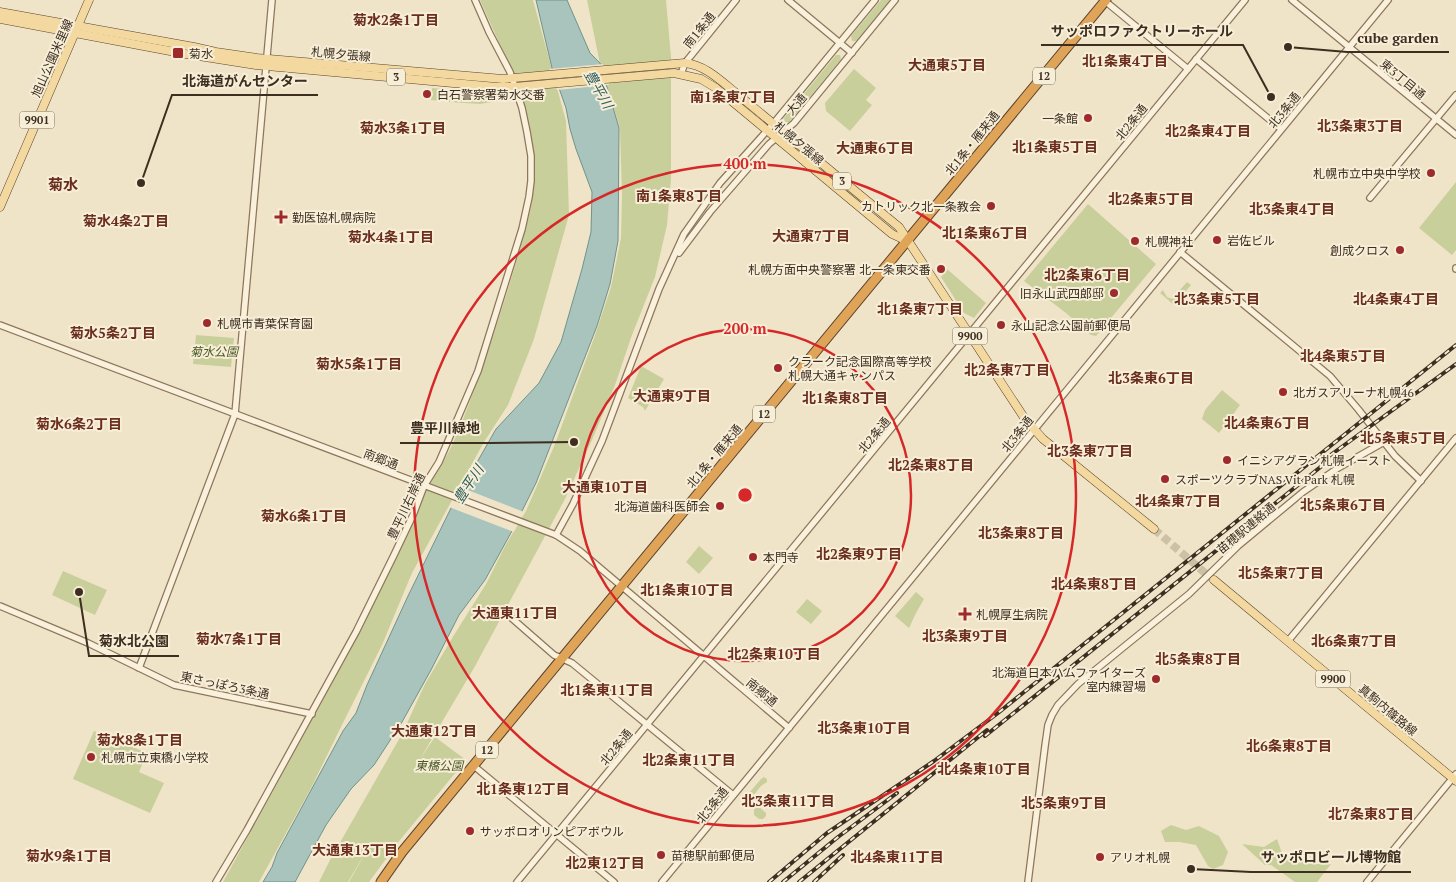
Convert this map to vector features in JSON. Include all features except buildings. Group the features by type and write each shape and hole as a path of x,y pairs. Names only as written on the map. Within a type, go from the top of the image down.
{"highway":[{"name":"北1条・雁来通","path":"381,882 402,852 1106,0"}],"main road":[{"name":"旭山公園米里線","path":"0,207 89,0"},
{"name":"札幌夕張線","path":"0,12 77,30"},
{"name":"札幌夕張線","path":"0,19 194,47 267,62 394,70 513,83 524,86 670,74 696,77 709,84 892,234 907,241"},
{"name":"札幌夕張線","path":"513,83 524,77 685,63 694,64 712,74 898,227 907,241"},
{"name":"9900","path":"907,241 1025,419 1043,439 1154,529"},
{"name":"真駒内篠路線","path":"1214,580 1455,778"}],"street":[{"path":"139,668 235,414 272,0"},
{"name":"豊平川右岸通","path":"216,882 312,714 364,618 439,462 478,371 498,312 526,213 530,189 530,156 522,108 513,83 475,0"},
{"name":"南1条通","path":"681,74 685,63 736,0"},
{"path":"788,0 852,53"},
{"name":"大通","path":"556,536 573,504 602,440 660,289 684,234 720,183 773,124 875,0"},
{"name":"大通","path":"672,263 710,212 776,138 794,123 895,0"},
{"path":"1106,0 1188,69"},
{"name":"北2条通","path":"518,882 1245,0"},
{"name":"東3丁目通","path":"1292,0 1456,135"},
{"name":"北3条通","path":"662,882 1388,0"},
{"path":"1196,59 1281,129"},
{"path":"1370,198 1456,95"},
{"path":"1180,252 1330,376 1395,456 1421,481"},
{"name":"南郷通","path":"0,325 556,536 580,551 788,728"},
{"path":"1288,641 1456,438"},
{"name":"苗穂駅連絡通","path":"1028,882 1044,746 1048,726 1058,705 1078,684 1189,594 1238,546 1303,492 1338,468 1384,442"},
{"name":"東さっぽろ3条通","path":"0,606 88,644 174,685 312,714"},
{"path":"507,614 554,655 572,663 733,795"},
{"path":"474,766 614,882"},
{"path":"1367,882 1455,778"}],"green space":[{"path":"480,0 533,0 566,121 569,215 534,339 508,405 484,442 412,573 382,645 310,790 259,882 223,882 355,642 433,476 453,444 484,362 527,225 534,184 534,161 529,126 512,71"},
{"name":"東橋公園","path":"587,0 666,0 671,57 671,179 667,225 655,277 615,385 565,499 474,668 420,759 435,737 466,760 400,840 369,882 349,882 369,846 348,882 319,882 402,734 425,684 486,584 505,546 526,511 555,444 611,287 621,238 620,128 600,64"},
{"path":"881,0 890,0 856,41 852,41 851,36"},
{"path":"836,55 840,55 841,59 789,122 785,122 784,118"},
{"path":"854,69 876,88 866,100 872,105 850,131 826,111 825,103"},
{"path":"432,88 443,89 443,101 431,100"},
{"path":"450,89 507,94 509,99 480,104 449,102"},
{"path":"822,168 861,201 859,202 820,170"},
{"path":"1456,182 1456,250 1452,255 1419,228"},
{"path":"1088,204 1156,264 1096,336 1091,335 1024,281"},
{"path":"947,269 986,303 974,318 964,313 941,277"},
{"path":"1187,282 1191,285 1174,305 1160,293 1163,290 1167,297 1172,299"},
{"name":"菊水公園","path":"196,335 234,338 231,367 193,364"},
{"path":"641,366 664,379 645,411 643,407 628,398"},
{"path":"1222,390 1240,405 1219,433 1202,419 1205,410"},
{"path":"699,546 713,558 699,574 686,562"},
{"path":"63,571 107,590 95,615 52,595"},
{"path":"916,592 924,599 909,628 895,616"},
{"path":"807,599 822,611 811,624 796,612"},
{"path":"94,731 147,753 139,772 164,783 150,813 73,779"},
{"path":"764,777 767,779 767,782 753,796 750,796 749,793"},
{"path":"758,806 766,813 763,819 759,819 754,815 754,809"},
{"path":"1171,825 1186,830 1199,826 1219,836 1228,852 1223,865 1213,869 1208,866 1196,845 1165,842 1161,831"},
{"path":"1277,839 1283,856 1297,861 1302,859 1313,864 1331,864 1317,882 1295,882 1271,865 1265,865 1242,844 1264,847"}],"water":[{"name":"豊平川","path":"536,0 567,0 590,53 600,63 619,128 618,241 610,284 597,326 536,483 485,580 459,615 402,722 374,765 351,789 326,825 295,882 263,882 343,731 356,713 408,596 451,508 496,429 539,383 561,342 591,232 592,192 576,149 566,108 552,68"}],"pier":[{"path":"603,64 609,85 557,90 549,69"},
{"path":"460,487 524,512 514,532 449,507"}],"tunnel":[{"path":"1154,529 1212,579"}],"railway":[{"path":"769,882 827,833 934,761 998,713 1456,345"},
{"path":"1321,462 1456,364"},
{"path":"985,736 1328,461"},
{"path":"799,882 987,730"},
{"path":"783,882 838,837 897,793"},
{"path":"814,882 843,855"}],"place":[{"name":"cube garden","path":"1288,47"},
{"name":"菊水","path":"178,53"},
{"name":"白石警察署菊水交番","path":"427,94"},
{"name":"サッポロファクトリーホール","path":"1271,97"},
{"name":"一条館","path":"1088,118"},
{"name":"札幌市立中央中学校","path":"1431,173"},
{"name":"北海道がんセンター","path":"141,183"},
{"name":"カトリック北一条教会","path":"991,206"},
{"name":"勤医協札幌病院","path":"281,217"},
{"name":"岩佐ビル","path":"1217,240"},
{"name":"札幌神社","path":"1135,241"},
{"name":"創成クロス","path":"1400,250"},
{"name":"札幌方面中央警察署 北一条東交番","path":"941,269"},
{"name":"旧永山武四郎邸","path":"1114,293"},
{"name":"札幌市青葉保育園","path":"207,323"},
{"name":"永山記念公園前郵便局","path":"1001,325"},
{"name":"クラーク記念国際高等学校 札幌大通キャンパス","path":"778,368"},
{"name":"北ガスアリーナ札幌46","path":"1283,392"},
{"name":"豊平川緑地","path":"574,442"},
{"name":"イニシアグラン札幌イースト","path":"1227,460"},
{"name":"スポーツクラブNAS Vit Park 札幌","path":"1165,479"},
{"name":"北海道歯科医師会","path":"720,506"},
{"name":"本門寺","path":"753,557"},
{"name":"菊水北公園","path":"79,592"},
{"name":"札幌厚生病院","path":"965,614"},
{"name":"北海道日本ハムファイターズ 室内練習場","path":"1156,679"},
{"name":"札幌市立東橋小学校","path":"91,757"},
{"name":"サッポロオリンピアボウル","path":"470,831"},
{"name":"苗穂駅前郵便局","path":"661,855"},
{"name":"アリオ札幌","path":"1100,857"},
{"name":"サッポロビール博物館","path":"1191,869"}],"district":[{"name":"菊水2条1丁目","path":"396,19"},
{"name":"北1条東4丁目","path":"1125,60"},
{"name":"大通東5丁目","path":"947,64"},
{"name":"南1条東7丁目","path":"733,96"},
{"name":"北3条東3丁目","path":"1360,125"},
{"name":"菊水3条1丁目","path":"403,127"},
{"name":"北2条東4丁目","path":"1208,130"},
{"name":"北1条東5丁目","path":"1055,146"},
{"name":"大通東6丁目","path":"875,147"},
{"name":"菊水","path":"63,184"},
{"name":"南1条東8丁目","path":"679,195"},
{"name":"北2条東5丁目","path":"1151,198"},
{"name":"北3条東4丁目","path":"1292,208"},
{"name":"菊水4条2丁目","path":"126,220"},
{"name":"北1条東6丁目","path":"985,232"},
{"name":"大通東7丁目","path":"811,235"},
{"name":"菊水4条1丁目","path":"391,236"},
{"name":"北2条東6丁目","path":"1087,274"},
{"name":"北3条東5丁目","path":"1217,298"},
{"name":"北4条東4丁目","path":"1396,298"},
{"name":"北1条東7丁目","path":"920,308"},
{"name":"菊水5条2丁目","path":"113,332"},
{"name":"北4条東5丁目","path":"1343,355"},
{"name":"菊水5条1丁目","path":"359,363"},
{"name":"北2条東7丁目","path":"1007,369"},
{"name":"北3条東6丁目","path":"1151,377"},
{"name":"大通東9丁目","path":"672,395"},
{"name":"北1条東8丁目","path":"845,397"},
{"name":"北4条東6丁目","path":"1267,422"},
{"name":"菊水6条2丁目","path":"79,423"},
{"name":"北5条東5丁目","path":"1403,437"},
{"name":"北3条東7丁目","path":"1090,450"},
{"name":"北2条東8丁目","path":"931,464"},
{"name":"大通東10丁目","path":"605,486"},
{"name":"北4条東7丁目","path":"1178,500"},
{"name":"北5条東6丁目","path":"1343,504"},
{"name":"菊水6条1丁目","path":"304,515"},
{"name":"北3条東8丁目","path":"1021,532"},
{"name":"北2条東9丁目","path":"859,553"},
{"name":"北5条東7丁目","path":"1281,572"},
{"name":"北4条東8丁目","path":"1094,583"},
{"name":"北1条東10丁目","path":"687,589"},
{"name":"大通東11丁目","path":"515,612"},
{"name":"北3条東9丁目","path":"965,635"},
{"name":"菊水7条1丁目","path":"239,638"},
{"name":"北6条東7丁目","path":"1354,640"},
{"name":"北2条東10丁目","path":"774,653"},
{"name":"北5条東8丁目","path":"1198,658"},
{"name":"北1条東11丁目","path":"607,689"},
{"name":"北3条東10丁目","path":"864,727"},
{"name":"大通東12丁目","path":"434,730"},
{"name":"菊水8条1丁目","path":"140,739"},
{"name":"北6条東8丁目","path":"1289,745"},
{"name":"北2条東11丁目","path":"689,759"},
{"name":"北4条東10丁目","path":"984,768"},
{"name":"北1条東12丁目","path":"523,788"},
{"name":"北3条東11丁目","path":"788,800"},
{"name":"北5条東9丁目","path":"1064,802"},
{"name":"北7条東8丁目","path":"1371,813"},
{"name":"大通東13丁目","path":"355,849"},
{"name":"菊水9条1丁目","path":"69,855"},
{"name":"北4条東11丁目","path":"897,856"},
{"name":"北2東12丁目","path":"605,862"}]}
